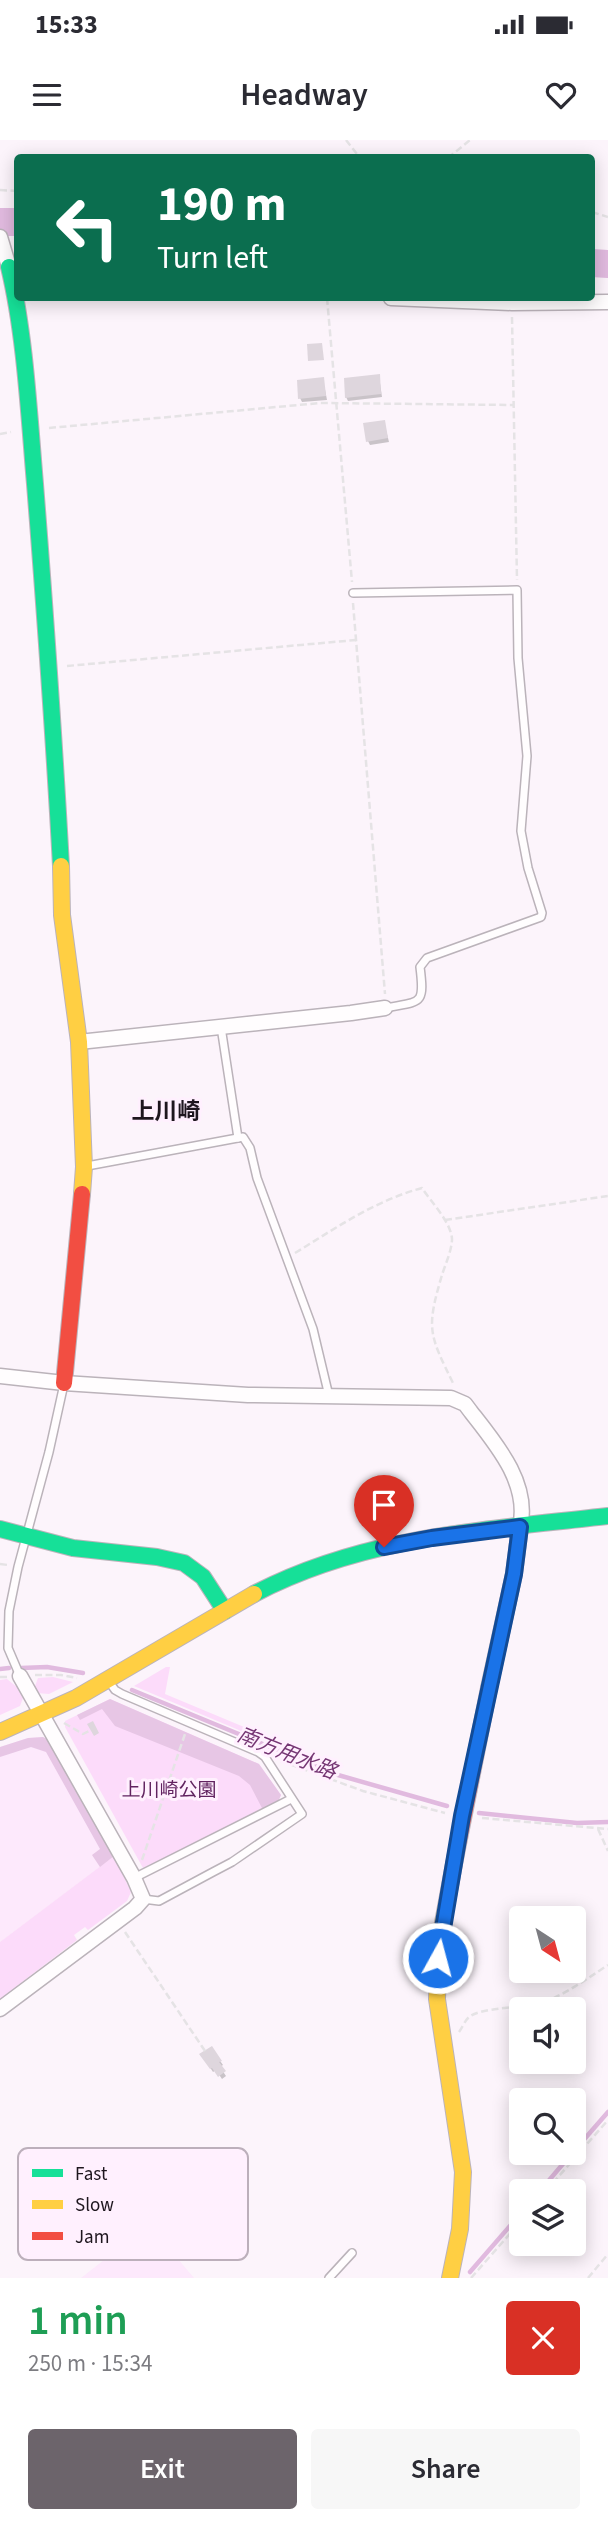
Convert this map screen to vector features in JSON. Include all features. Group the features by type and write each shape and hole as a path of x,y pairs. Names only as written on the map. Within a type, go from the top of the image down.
{"street":[{"path":"0,237 13,266"},
{"path":"16,301 50,667 64,900 62,915 79,1041 84,1167 64,1383"},
{"path":"464,301 608,302"},
{"path":"79,1041 385,1008"},
{"path":"0,1376 248,1395 456,1399 471,1412 513,1474 523,1497 514,1574 462,1816 439,1944 437,1999 441,2040 463,2172 460,2229 450,2278"},
{"path":"0,1732 42,1716 87,1692 225,1611 298,1573 358,1553 432,1538 608,1516"},
{"path":"0,1529 26,1538 79,1549 169,1559 187,1564 202,1575 225,1611"},
{"path":"0,2009 135,1908 142,1899 136,1872 20,1676"}],"lane":[{"path":"353,593 517,590 518,657 527,755 521,831 527,868 542,913 541,917 427,958 420,967 423,992 420,999 385,1008"},
{"path":"221,1027 238,1138"},
{"path":"84,1167 243,1137 248,1143 257,1178 313,1329 329,1396"},
{"path":"20,1676 8,1648 7,1630 18,1567 49,1452 64,1383"},
{"path":"108,1680 122,1695 265,1757 302,1814 232,1862 159,1901 142,1899"},
{"path":"136,1872 291,1799"},
{"path":"329,2278 352,2253"}],"path":[{"path":"346,140 357,154"},
{"path":"453,154 470,140"},
{"path":"327,301 385,1008"},
{"path":"512,303 517,590"},
{"path":"0,434 337,403 514,405"},
{"path":"50,667 356,640"},
{"path":"287,1258 365,1209 399,1194 422,1188 444,1220 452,1238 434,1301 431,1329 436,1348 456,1388 456,1399"},
{"path":"444,1220 608,1196"},
{"path":"0,1677 47,1674 75,1677 87,1692"},
{"path":"61,1721 83,1734 91,1730"},
{"path":"136,1872 141,1864 188,1722"},
{"path":"265,1757 398,1801 462,1816 608,1829"},
{"path":"598,1829 608,1852"},
{"path":"117,1920 205,2051"},
{"path":"441,2040 457,2035 468,2018 478,2011 532,2006 569,1990 608,1965"},
{"path":"556,2179 608,2120"},
{"path":"471,2278 509,2235"},
{"path":"588,2278 608,2255"}],"shaded area":[{"path":"110,1699 259,1764 281,1795 278,1802 263,1810 250,1785 239,1776 115,1726 102,1709 80,1720 77,1715"},
{"path":"43,1737 114,1856 0,1942 0,1747 28,1738"},
{"path":"43,1737 49,1740 114,1856 100,1867 92,1855 100,1849 46,1752 31,1747 0,1757 0,1747 28,1738"},
{"path":"104,2260 179,2260 194,2278 81,2278"}],"green space":[{"path":"170,1667 165,1694 297,1749 296,1754 134,1686"},
{"path":"53,1677 73,1682 49,1694 37,1693 34,1689 38,1678"},
{"path":"7,1679 18,1688 23,1698 20,1706 0,1715 0,1680"},
{"name":"上川崎公園","path":"110,1699 259,1764 281,1795 278,1802 143,1868 65,1727 65,1721"},
{"path":"114,1856 131,1892 127,1901 88,1930 85,1927 74,1935 77,1940 0,1999 0,1942"}],"building":[{"path":"322,343 324,360 308,361 307,344"},
{"path":"380,374 381,394 345,398 344,378"},
{"path":"324,377 326,396 298,399 297,380"},
{"path":"385,420 388,438 366,442 363,423"},
{"path":"93,1721 99,1733 94,1736 87,1724"},
{"path":"212,2046 226,2071 218,2077 199,2054"}],"waterway":[{"path":"0,222 14,222"},
{"path":"595,263 608,264"},
{"name":"南方用水路","path":"21,1668 47,1667 83,1673"},
{"name":"南方用水路","path":"0,1669 9,1668"},
{"name":"南方用水路","path":"132,1690 338,1775 447,1806"},
{"name":"南方用水路","path":"479,1813 577,1823 608,1822"},
{"path":"586,2137 608,2112"},
{"path":"550,2179 562,2165"},
{"path":"470,2272 509,2227"}],"traffic: fast":[{"path":"9,267 14,293"},
{"path":"16,301 28,402 61,866"},
{"path":"254,1594 339,1559 382,1548 472,1532 608,1516"},
{"path":"489,1688 514,1574 520,1527"},
{"path":"0,1529 73,1548 157,1557 184,1563 203,1577 225,1611"}],"traffic: slow":[{"path":"61,866 62,915 79,1042 84,1167 82,1194"},
{"path":"0,1732 76,1698 254,1594"},
{"path":"450,2278 460,2229 463,2172 437,1999 439,1944 454,1864"}],"traffic: jam":[{"path":"64,1383 82,1194"},
{"path":"454,1864 489,1688"}],"district":[{"name":"上川崎","path":"166,1111"}],"route":[{"path":"384,1547 520,1527 514,1574 462,1816 438,1958"}]}
